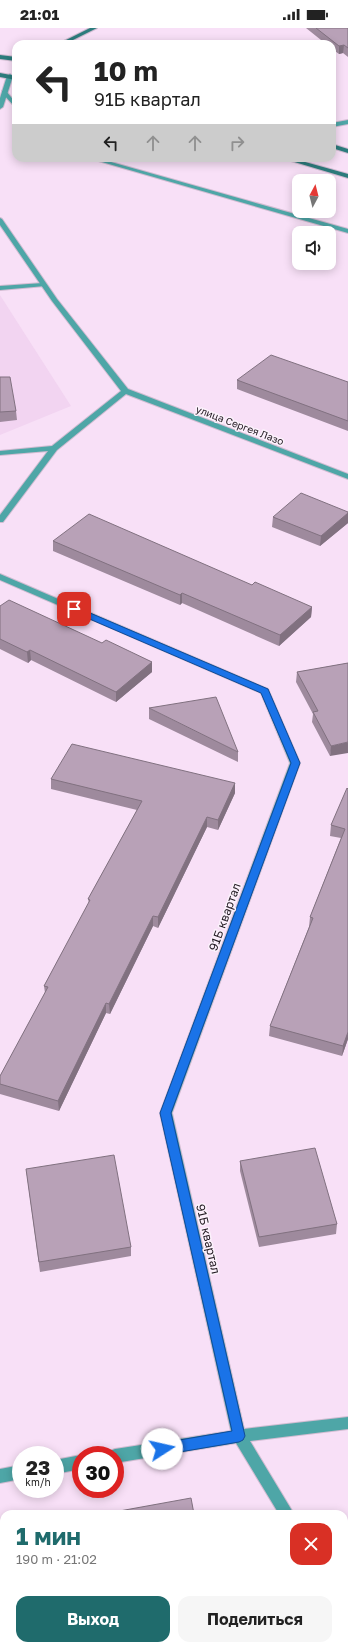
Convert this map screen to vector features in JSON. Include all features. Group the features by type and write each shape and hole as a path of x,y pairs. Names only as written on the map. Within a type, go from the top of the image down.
{"main road":[{"path":"69,40 94,28"},
{"path":"0,57 12,58"},
{"path":"0,75 10,76"},
{"path":"336,147 348,151"},
{"path":"298,162 348,176"}],"street":[{"path":"0,107 10,76"},
{"path":"4,92 12,101"},
{"path":"336,124 348,122"},
{"path":"105,162 348,231"},
{"path":"0,220 43,285 125,391 54,448 0,520"},
{"path":"0,288 43,285"},
{"name":"улица Сергея Лазо","path":"125,391 348,477"},
{"path":"0,453 54,448"},
{"name":"91Б квартал","path":"0,577 265,691 295,763 166,1113 239,1436 285,1510"},
{"path":"124,1455 239,1436 348,1423"},
{"path":"0,1476 12,1474"}],"shaded area":[{"path":"0,295 71,406 0,435"}],"building":[{"path":"316,28 348,28 348,48 344,45 339,46 336,44 336,40 331,40"},
{"path":"271,355 348,382 348,421 237,380"},
{"path":"0,377 10,377 16,411 0,412"},
{"path":"301,493 348,513 321,536 273,517"},
{"path":"89,514 252,585 255,582 312,607 280,635 182,593 180,595 53,541"},
{"path":"9,600 102,643 106,640 152,662 116,692 30,650 27,652 0,639 0,606"},
{"path":"348,663 348,742 331,746 313,712 318,711 297,672"},
{"path":"216,697 238,752 149,708"},
{"path":"72,744 235,783 218,820 207,817 158,917 153,916 109,1004 106,1003 58,1101 0,1084 0,1076 48,987 44,986 90,900 88,899 142,801 51,779"},
{"path":"347,788 348,1032 343,1046 270,1026 313,918 310,917 345,829 331,825"},
{"path":"315,1148 337,1224 259,1237 240,1161"},
{"path":"114,1155 131,1247 39,1262 26,1169"},
{"path":"191,1498 193,1510 125,1510"}],"route":[{"path":"74,609 265,691 295,763 166,1113 239,1436 162,1449"}]}
